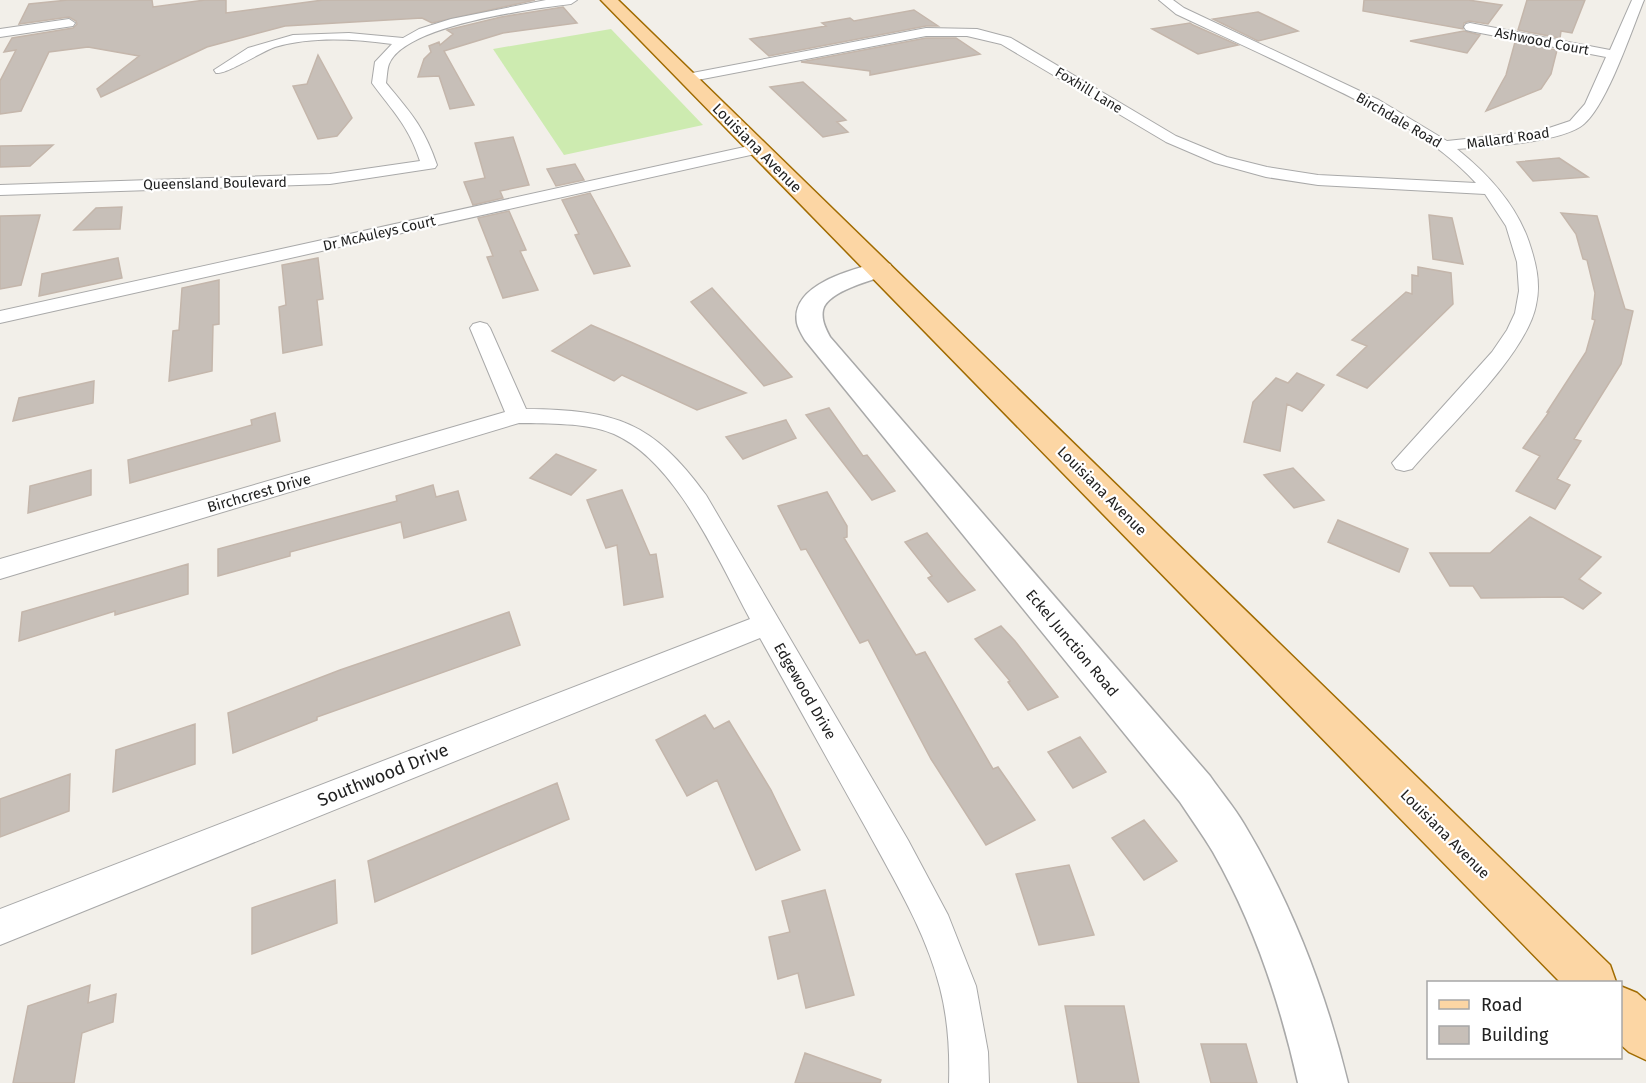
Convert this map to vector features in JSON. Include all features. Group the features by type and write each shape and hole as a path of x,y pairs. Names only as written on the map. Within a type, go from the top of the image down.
{"main road":[{"name":"Louisiana Avenue","path":"609,0 1592,981"},
{"path":"1622,1012 1646,1035"}],"street":[{"path":"221,70 250,52 292,39 353,37 405,42 440,26 474,16 571,0"},
{"name":"Birchdale Road","path":"1165,0 1180,11 1369,101 1421,130 1473,171 1512,222 1524,250 1528,284 1524,317 1511,344 1404,463"},
{"name":"Mallard Road","path":"1444,146 1542,135 1575,124 1592,106 1638,0"},
{"path":"0,33 69,23"},
{"name":"Ashwood Court","path":"1470,27 1614,55"},
{"name":"Foxhill Lane","path":"687,78 926,32 978,33 1006,41 1171,139 1221,160 1275,174 1318,180 1489,189"},
{"name":"Queensland Boulevard","path":"0,190 310,180 371,175 429,165 420,138 412,124 383,91 377,75 379,67 388,56 405,42"},
{"name":"Dr McAuleys Court","path":"0,317 758,148"},
{"name":"Eckel Junction Road","path":"881,269 843,282 816,298 807,316 810,327 818,340 1195,789 1229,838 1260,899 1293,977 1323,1083"},
{"path":"480,328 518,416"},
{"name":"Birchcrest Drive","path":"0,569 518,416"},
{"name":"Edgewood Drive","path":"518,416 582,419 605,423 641,439 664,456 682,477 896,851 936,927 958,986 965,1018 969,1052 969,1083"},
{"name":"Southwood Drive","path":"0,927 766,624"}],"green space":[{"path":"611,29 703,125 564,155 493,49"}],"building":[{"path":"68,0 152,0 153,7 205,0 226,0 226,13 323,0 535,0 432,23 422,18 285,26 207,47 101,97 97,89 139,56 88,47 49,52 21,111 0,114 0,81 16,50 4,52 12,38 73,28 77,24 69,17 19,24 29,4"},
{"path":"1364,0 1468,0 1502,5 1488,24 1469,21 1464,23 1463,29 1363,11"},
{"path":"1527,0 1585,0 1572,33 1561,31 1560,38 1518,30"},
{"path":"563,7 577,23 503,33 444,51 474,105 450,109 439,76 418,77 424,59 431,52 429,46 439,42 440,45 453,34 447,30 501,17"},
{"path":"914,10 938,26 926,26 769,56 750,39 826,26 822,23 850,18 854,21"},
{"path":"1258,12 1298,31 1258,41 1213,19"},
{"path":"1190,23 1238,45 1198,54 1152,29"},
{"path":"1464,31 1480,35 1467,53 1410,41"},
{"path":"926,38 956,38 980,54 870,75 870,71 801,62"},
{"path":"1515,42 1557,50 1551,74 1541,89 1486,111 1506,75"},
{"path":"318,55 352,118 337,136 318,139 293,86 307,84"},
{"path":"803,82 846,120 837,122 848,132 823,137 770,87"},
{"path":"513,137 529,185 500,191 503,198 473,205 464,182 485,178 475,143"},
{"path":"53,145 30,166 0,167 0,146"},
{"path":"1559,158 1588,177 1533,181 1517,162"},
{"path":"575,164 584,180 556,186 547,169"},
{"path":"590,193 630,266 594,274 575,235 579,234 562,200"},
{"path":"122,207 120,229 74,230 96,208"},
{"path":"509,211 526,250 520,251 538,290 503,298 487,257 493,256 478,218"},
{"path":"1561,213 1597,216 1625,309 1633,311 1621,364 1574,439 1581,441 1557,479 1570,485 1555,509 1516,491 1540,456 1523,448 1549,412 1547,412 1586,352 1595,320 1592,319 1595,293 1587,260 1583,259 1576,234"},
{"path":"40,215 21,285 0,289 0,216"},
{"path":"1429,215 1452,218 1463,264 1433,259"},
{"path":"118,258 122,278 39,296 42,274"},
{"path":"318,258 323,299 317,300 322,345 283,353 279,307 286,305 282,265"},
{"path":"1418,267 1451,273 1453,304 1367,388 1337,375 1367,346 1352,340 1406,292 1412,294 1412,275 1418,276"},
{"path":"219,280 219,324 213,325 212,371 169,381 173,331 179,330 182,288"},
{"path":"712,288 792,377 764,386 691,302"},
{"path":"591,325 746,393 697,410 622,375 614,381 552,351"},
{"path":"1297,373 1324,385 1302,411 1287,404 1280,451 1244,442 1253,402 1276,378 1288,383"},
{"path":"94,381 93,403 13,421 19,398"},
{"path":"829,408 863,456 867,455 895,491 872,500 806,415"},
{"path":"275,413 280,441 130,483 128,460 252,425 251,420"},
{"path":"786,420 796,438 743,459 726,437"},
{"path":"556,454 596,470 571,495 530,478"},
{"path":"1293,468 1324,500 1294,508 1264,475"},
{"path":"91,470 91,495 28,513 30,486"},
{"path":"433,485 436,497 458,491 466,520 404,538 401,522 290,552 290,556 218,576 218,549 397,501 396,496"},
{"path":"622,490 650,555 656,554 663,597 624,605 617,545 606,548 587,500"},
{"path":"827,492 847,526 847,537 844,538 916,655 925,652 993,769 998,767 1035,820 986,845 931,759 868,640 860,643 806,549 801,550 778,506"},
{"path":"1530,517 1601,557 1579,579 1601,593 1583,609 1563,597 1481,598 1473,586 1450,586 1430,553 1490,553"},
{"path":"1338,520 1408,549 1399,572 1328,542"},
{"path":"927,533 975,590 948,602 928,578 932,576 905,542"},
{"path":"188,564 188,594 115,615 115,611 19,641 22,612"},
{"path":"509,612 520,645 317,717 317,720 233,753 228,713 340,670"},
{"path":"1001,626 1058,697 1028,710 1008,682 1010,681 975,639"},
{"path":"705,715 714,729 729,721 771,790 800,850 756,870 717,780 687,796 656,740"},
{"path":"195,724 195,764 113,792 116,750"},
{"path":"1080,737 1106,772 1073,788 1048,752"},
{"path":"70,774 69,811 0,837 0,799"},
{"path":"557,783 569,819 375,902 368,861"},
{"path":"1144,820 1177,861 1144,880 1112,838"},
{"path":"1069,865 1094,935 1039,945 1016,874"},
{"path":"335,880 337,923 252,954 252,908"},
{"path":"825,890 854,995 806,1008 798,973 778,979 769,937 790,932 782,901"},
{"path":"90,985 88,1003 116,994 113,1022 82,1033 74,1083 13,1083 28,1006"},
{"path":"1065,1006 1124,1006 1139,1083 1078,1083"},
{"path":"1201,1044 1246,1044 1257,1083 1211,1083"},
{"path":"805,1053 881,1080 880,1083 795,1083"}]}
